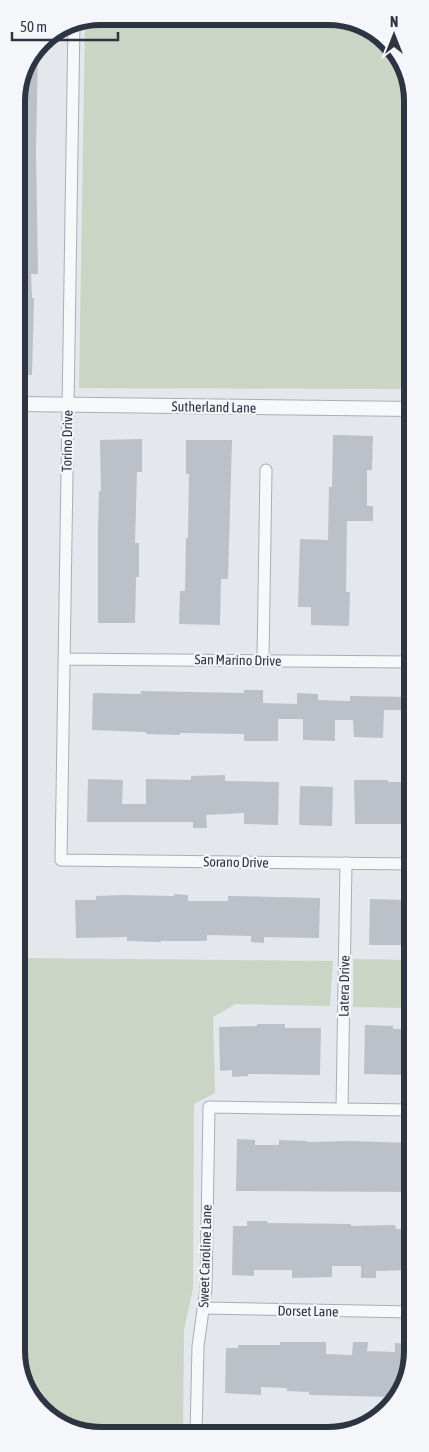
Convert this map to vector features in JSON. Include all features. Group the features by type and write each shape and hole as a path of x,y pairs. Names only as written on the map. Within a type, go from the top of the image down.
{"street":[{"name":"Torino Drive","path":"61,860 74,30"},
{"name":"Sutherland Lane","path":"25,404 404,409"},
{"path":"263,660 266,470"},
{"name":"San Marino Drive","path":"64,659 404,662"},
{"name":"Sorano Drive","path":"61,860 404,864"},
{"name":"Latera Drive","path":"342,1109 346,863"},
{"name":"Sweet Caroline Lane","path":"196,1427 198,1346 206,1288 208,1107 342,1109"},
{"path":"342,1109 404,1110"},
{"name":"Dorset Lane","path":"204,1308 404,1312"}],"green space":[{"path":"101,25 343,26 369,38 369,60 392,60 403,86 404,101 404,389 79,388 85,27"},
{"path":"25,958 333,961 330,1006 236,1004 213,1017 215,1093 194,1104 193,1288 184,1330 183,1427 101,1427 76,1423 47,1405 29,1376 25,1351"},
{"path":"353,959 404,960 404,1008 353,1007"}],"building":[{"path":"38,60 36,152 38,274 31,274 32,298 34,298 32,375 25,375 25,96 28,81"},
{"path":"333,435 373,436 372,470 367,470 367,506 373,506 373,521 347,521 346,592 350,592 349,626 311,625 311,607 298,607 300,539 328,540 329,487 332,487"},
{"path":"25,438 28,438 27,475 25,475"},
{"path":"142,439 142,472 137,472 135,543 139,543 139,577 136,577 135,623 98,623 98,528 99,491 101,491 100,440"},
{"path":"186,440 232,440 228,579 221,579 220,625 179,624 180,591 185,591 186,538 188,538 189,474 186,474"},
{"path":"244,690 263,690 263,703 297,704 297,693 318,694 318,700 350,701 350,696 404,697 404,710 384,710 383,738 354,737 353,720 335,720 335,741 303,740 303,719 278,719 278,741 244,741 244,734 180,733 180,735 92,730 93,693 141,694 141,691 244,693"},
{"path":"225,775 225,781 279,782 278,825 244,824 244,813 206,815 207,828 193,828 193,822 87,822 88,779 123,780 122,804 146,804 146,779 191,780 191,776"},
{"path":"354,780 404,782 404,824 355,824"},
{"path":"300,786 333,787 332,826 299,825"},
{"path":"174,894 188,895 188,901 228,901 228,896 320,898 319,938 264,937 264,943 251,942 251,936 207,935 207,941 161,942 127,941 127,937 76,938 75,900 96,900 96,896 174,896"},
{"path":"370,899 404,900 403,945 369,945"},
{"path":"257,1024 285,1024 285,1028 321,1028 320,1075 248,1074 248,1076 232,1077 232,1070 220,1071 219,1027 257,1026"},
{"path":"365,1025 393,1026 393,1029 404,1029 404,1075 364,1074"},
{"path":"237,1139 255,1140 255,1145 279,1145 279,1140 404,1143 404,1192 236,1191"},
{"path":"247,1221 351,1224 351,1226 395,1225 396,1229 404,1229 404,1270 376,1271 376,1278 361,1278 361,1266 332,1266 332,1277 292,1278 292,1270 254,1270 254,1276 232,1275 233,1226 247,1226"},
{"path":"280,1342 326,1342 326,1354 352,1355 353,1342 368,1342 367,1351 395,1352 395,1343 404,1344 404,1356 398,1380 388,1397 309,1395 309,1392 287,1391 287,1388 261,1387 261,1395 225,1393 226,1348 238,1348 238,1345 280,1345"}]}
